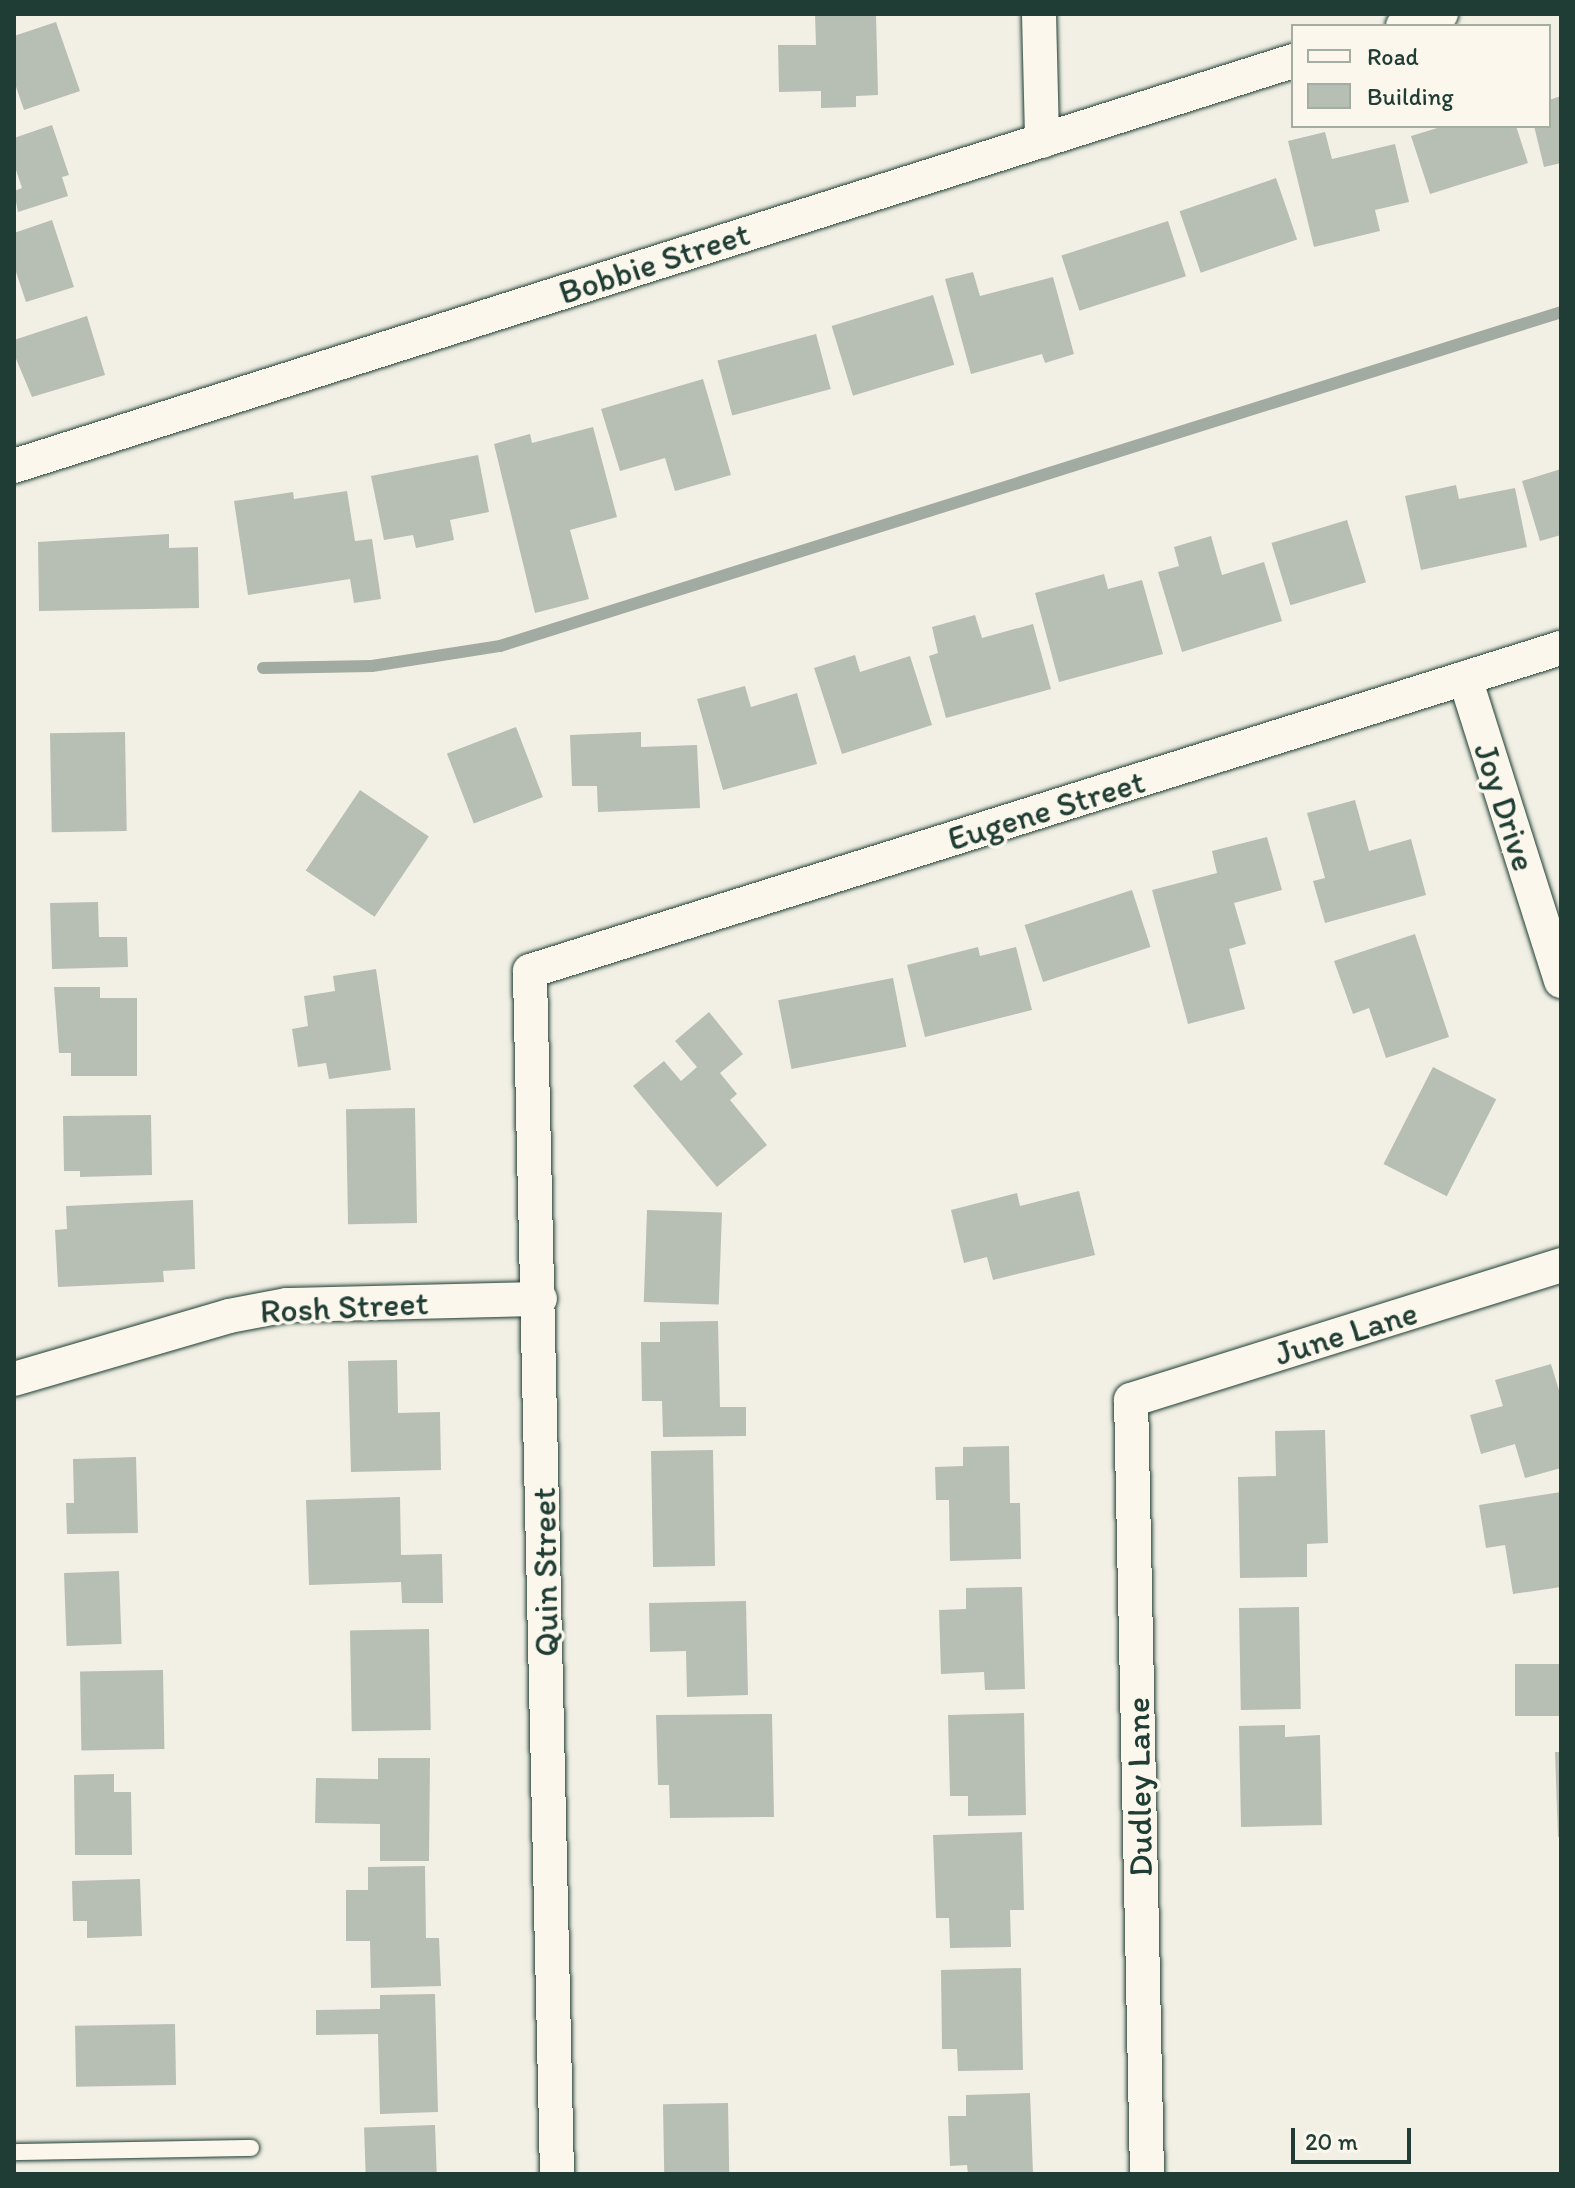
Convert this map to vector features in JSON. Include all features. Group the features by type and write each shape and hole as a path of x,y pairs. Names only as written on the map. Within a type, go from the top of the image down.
{"street":[{"path":"1039,14 1042,141"},
{"path":"1409,24 1441,14"},
{"name":"Bobbie Street","path":"14,466 1291,62"},
{"name":"Eugene Street","path":"530,971 1561,648"},
{"name":"Joy Drive","path":"1465,678 1561,981"},
{"name":"Quin Street","path":"530,971 540,1299 557,2174"},
{"name":"June Lane","path":"1131,1400 1561,1265"},
{"name":"Rosh Street","path":"14,1379 229,1316 287,1305 540,1299"},
{"name":"Dudley Lane","path":"1131,1400 1147,2174"}],"lane":[{"path":"14,2152 251,2148"}],"building":[{"path":"815,14 876,14 878,95 856,96 856,107 821,108 821,91 779,92 778,45 816,45"},
{"path":"56,22 80,91 24,110 14,81 14,36"},
{"path":"1561,96 1561,163 1544,167 1534,128 1551,128 1551,99"},
{"path":"52,125 69,175 62,177 68,196 18,212 14,191 22,188 14,164 14,138"},
{"path":"1437,128 1517,128 1528,163 1430,194 1411,136"},
{"path":"1325,132 1332,159 1395,144 1409,202 1375,210 1380,231 1314,247 1288,141"},
{"path":"1276,178 1297,239 1201,273 1180,211"},
{"path":"52,220 74,287 26,302 14,266 14,233"},
{"path":"1168,221 1186,276 1079,311 1061,256"},
{"path":"973,272 980,296 1053,277 1074,354 1045,363 1042,354 971,374 945,279"},
{"path":"933,295 954,365 853,396 832,326"},
{"path":"87,316 105,375 32,397 14,354 14,340"},
{"path":"816,334 831,389 732,415 717,360"},
{"path":"703,379 731,475 675,491 665,458 620,471 601,409"},
{"path":"593,427 617,517 570,530 589,599 535,613 494,444 530,434 532,443"},
{"path":"478,455 489,512 450,520 454,540 416,548 413,535 384,540 371,476"},
{"path":"1561,469 1561,535 1540,541 1522,481"},
{"path":"1456,485 1459,499 1515,488 1527,547 1421,570 1405,496"},
{"path":"347,491 355,541 372,539 381,599 354,603 350,579 248,595 234,501 293,492 294,499"},
{"path":"1347,520 1366,582 1290,605 1271,543"},
{"path":"169,534 169,548 198,547 199,608 39,611 38,542"},
{"path":"1211,536 1222,575 1264,562 1282,621 1182,652 1158,572 1179,566 1174,547"},
{"path":"1104,574 1108,589 1142,580 1163,654 1059,682 1035,593"},
{"path":"975,615 982,638 1033,624 1051,689 946,718 929,656 938,653 932,627"},
{"path":"855,655 860,672 910,656 932,725 842,754 814,668"},
{"path":"745,686 751,707 797,693 817,764 723,790 697,699"},
{"path":"516,727 543,797 474,824 447,754"},
{"path":"125,732 127,831 52,832 50,733"},
{"path":"641,732 641,747 697,745 700,808 598,812 597,786 572,786 570,735"},
{"path":"360,790 429,836 375,917 306,870"},
{"path":"1355,800 1369,851 1411,839 1426,895 1325,923 1313,881 1325,878 1307,813"},
{"path":"1267,837 1282,890 1234,903 1246,944 1229,949 1245,1009 1188,1024 1152,890 1217,873 1212,851"},
{"path":"1132,890 1151,947 1043,982 1025,925"},
{"path":"98,902 99,937 127,937 128,967 52,969 50,903"},
{"path":"1415,934 1449,1037 1386,1058 1369,1008 1353,1014 1334,961"},
{"path":"978,947 980,956 1016,947 1032,1010 925,1037 907,965"},
{"path":"376,969 391,1070 329,1079 326,1063 298,1067 292,1029 308,1026 304,996 335,991 333,976"},
{"path":"893,978 906,1047 792,1069 778,1000"},
{"path":"54,987 100,987 100,998 137,998 137,1076 71,1076 71,1053 59,1053"},
{"path":"709,1012 743,1054 720,1073 737,1094 730,1100 767,1145 717,1187 633,1086 664,1061 681,1081 697,1067 675,1041"},
{"path":"1433,1067 1496,1099 1447,1196 1384,1164"},
{"path":"415,1108 417,1223 348,1224 346,1109"},
{"path":"151,1115 152,1175 80,1177 80,1171 64,1171 63,1116"},
{"path":"1079,1191 1095,1255 993,1280 987,1257 964,1263 951,1210 1017,1193 1020,1206"},
{"path":"193,1200 195,1269 163,1271 164,1282 58,1287 55,1230 67,1229 66,1206"},
{"path":"647,1210 722,1213 719,1305 644,1302"},
{"path":"718,1321 720,1407 746,1407 746,1436 663,1437 662,1401 642,1401 641,1342 660,1342 660,1322"},
{"path":"397,1360 398,1413 440,1412 441,1470 351,1472 348,1361"},
{"path":"1551,1364 1561,1397 1561,1468 1525,1478 1515,1444 1481,1454 1470,1415 1503,1406 1495,1380"},
{"path":"1325,1430 1328,1543 1307,1544 1307,1577 1240,1578 1238,1477 1276,1476 1275,1431"},
{"path":"1009,1446 1010,1503 1020,1503 1021,1559 950,1561 949,1500 936,1500 935,1467 963,1466 963,1447"},
{"path":"713,1450 715,1566 653,1567 651,1451"},
{"path":"136,1457 138,1533 67,1534 66,1503 74,1503 73,1459"},
{"path":"1561,1492 1561,1587 1513,1594 1505,1545 1486,1548 1479,1505"},
{"path":"400,1497 401,1555 442,1554 443,1603 402,1603 401,1582 309,1585 306,1500"},
{"path":"119,1571 122,1644 67,1646 64,1573"},
{"path":"1022,1587 1025,1689 985,1690 984,1672 941,1674 939,1610 966,1609 966,1588"},
{"path":"746,1601 748,1695 687,1697 686,1651 650,1652 649,1603"},
{"path":"1299,1607 1301,1709 1241,1710 1239,1608"},
{"path":"429,1629 431,1730 352,1731 350,1630"},
{"path":"1515,1664 1561,1664 1561,1716 1515,1716"},
{"path":"163,1670 164,1749 81,1750 80,1671"},
{"path":"1024,1713 1026,1815 968,1816 968,1796 950,1796 948,1715"},
{"path":"772,1714 774,1817 670,1818 669,1785 658,1785 656,1715"},
{"path":"1285,1725 1285,1737 1320,1735 1322,1825 1241,1827 1239,1726"},
{"path":"1555,1752 1561,1752 1561,1837 1558,1837"},
{"path":"378,1758 430,1758 429,1861 380,1861 380,1824 315,1823 316,1778 378,1779"},
{"path":"114,1774 114,1792 131,1792 132,1855 75,1855 74,1775"},
{"path":"1022,1832 1024,1910 1010,1910 1011,1947 950,1948 949,1918 936,1918 933,1835"},
{"path":"425,1866 426,1938 439,1938 441,1986 371,1988 370,1941 346,1941 346,1890 368,1890 368,1867"},
{"path":"140,1879 142,1936 87,1938 87,1921 73,1921 72,1881"},
{"path":"1021,1968 1023,2070 958,2071 957,2049 942,2049 941,1970"},
{"path":"435,1994 438,2112 380,2114 378,2034 316,2035 316,2010 380,2009 380,1995"},
{"path":"175,2024 176,2085 76,2087 75,2026"},
{"path":"1030,2093 1033,2174 968,2174 967,2165 950,2166 948,2116 966,2116 966,2095"},
{"path":"728,2103 729,2174 664,2174 663,2104"},
{"path":"435,2125 437,2174 366,2174 364,2127"}],"waterway":[{"path":"263,668 372,666 500,646 1561,312"}]}
